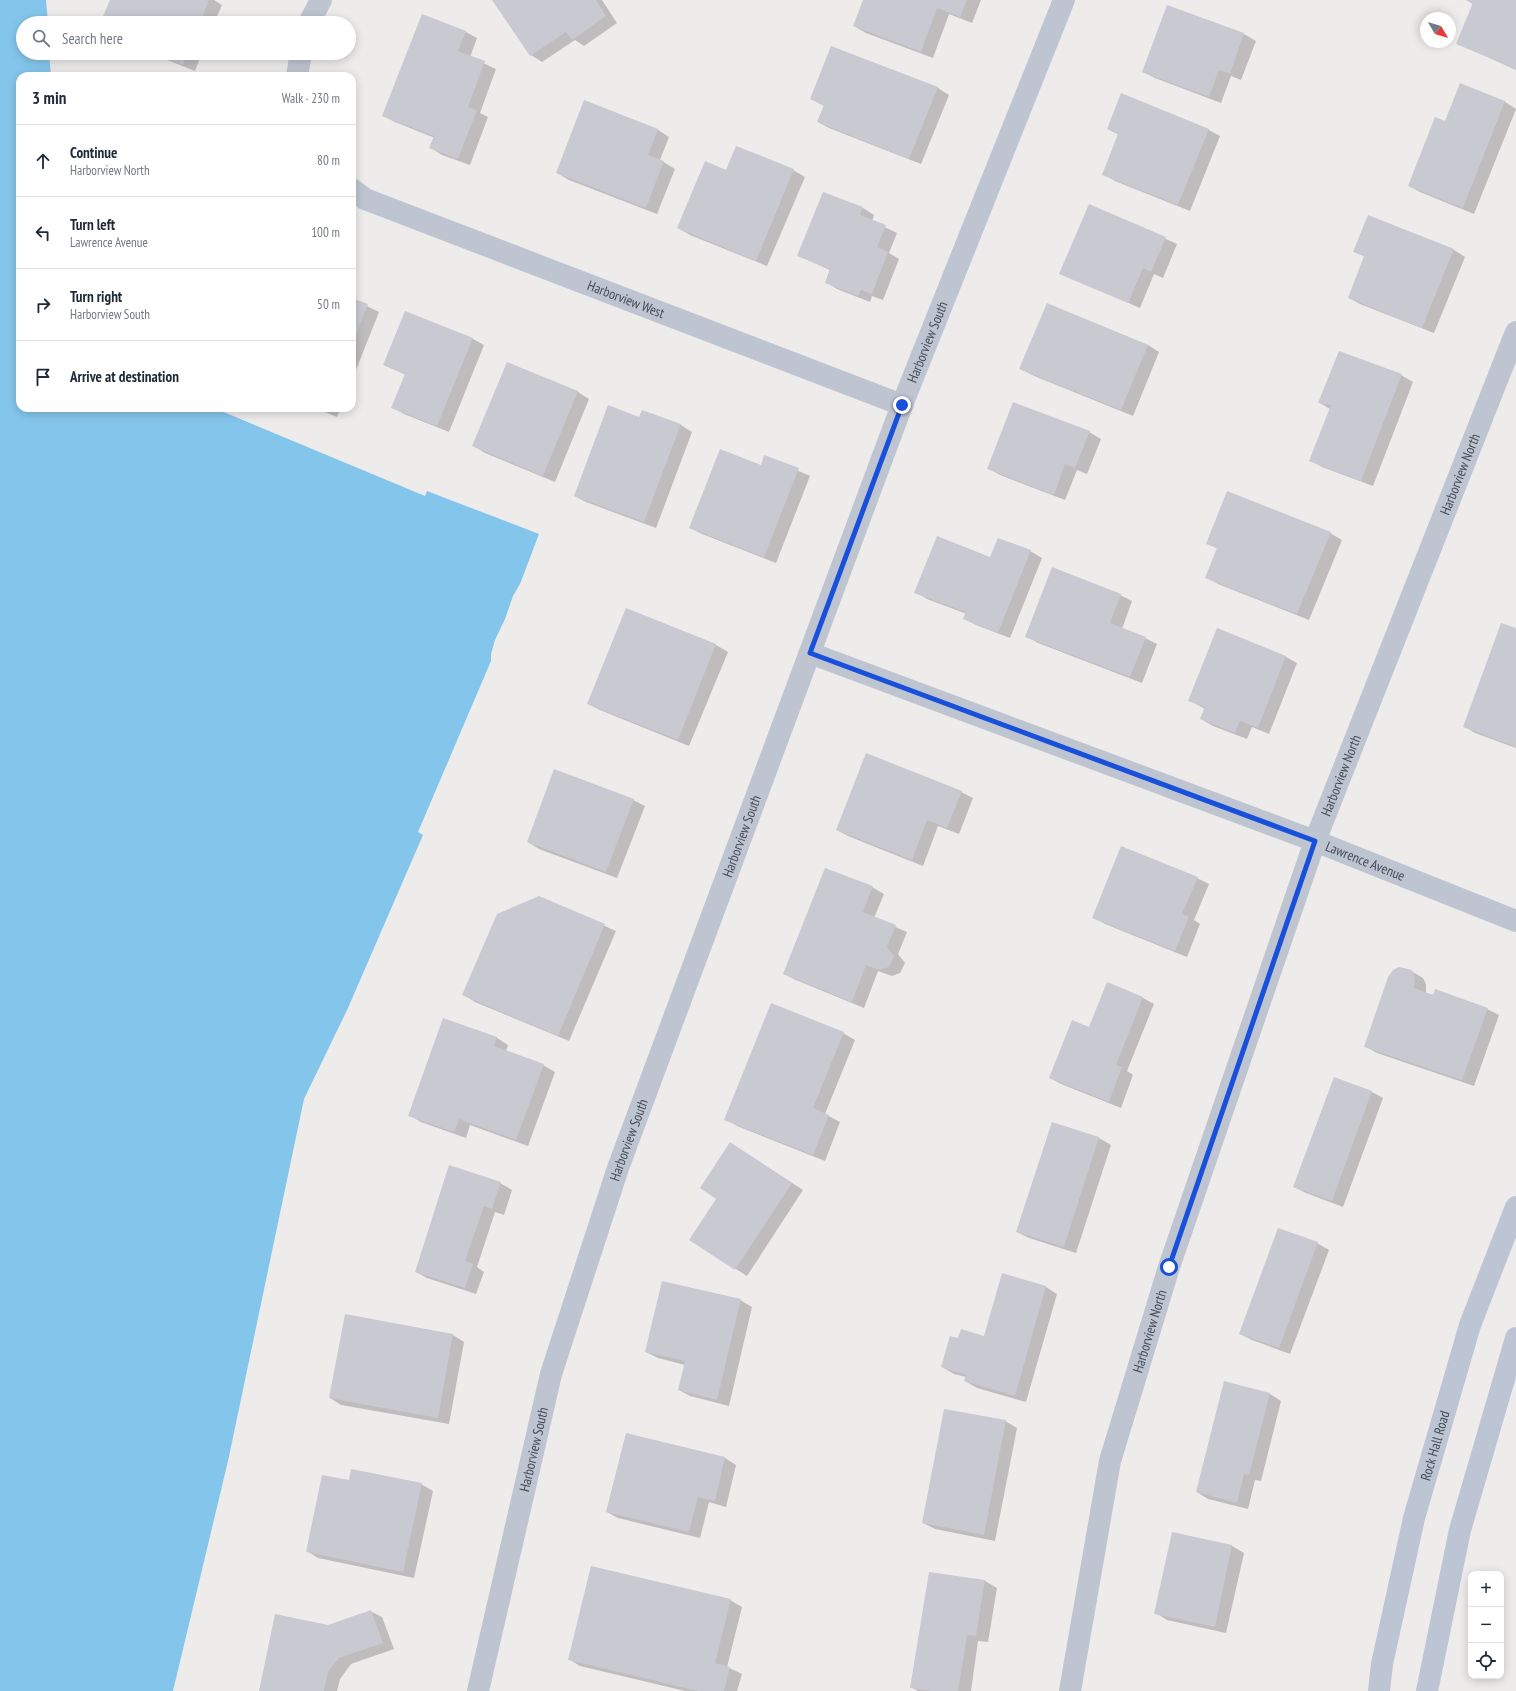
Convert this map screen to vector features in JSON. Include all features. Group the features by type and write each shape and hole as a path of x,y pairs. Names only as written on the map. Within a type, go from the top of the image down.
{"main road":[{"name":"Rock Hall Road","path":"1379,1691 1382,1664 1414,1518 1470,1325 1516,1207"},
{"path":"1426,1691 1460,1530 1516,1338"}],"street":[{"path":"313,16 321,0"},
{"name":"Harborview South","path":"478,1691 551,1374 618,1168 902,405 1064,0"},
{"path":"298,72 300,60"},
{"name":"Harborview West","path":"356,192 365,199 902,405"},
{"name":"Harborview North","path":"1070,1691 1110,1461 1169,1267 1315,841 1516,332"},
{"name":"Lawrence Avenue","path":"810,653 1315,841 1516,921"}],"water":[{"path":"0,0 46,0 47,16 16,16 16,60 50,60 51,72 16,72 16,412 224,412 425,496 427,491 539,534 520,584 513,596 505,619 495,640 491,654 491,661 418,832 423,835 348,1008 304,1099 228,1461 173,1691 0,1691"}],"building":[{"path":"110,0 209,0 203,16 103,16"},
{"path":"492,0 596,0 606,16 572,40 566,32 530,56"},
{"path":"863,0 967,0 960,17 937,8 921,52 853,26"},
{"path":"1466,0 1516,0 1516,69 1456,44 1473,3"},
{"path":"1167,5 1244,33 1230,74 1219,70 1209,97 1142,72"},
{"path":"422,14 466,31 458,51 485,61 468,107 477,110 458,159 429,148 434,136 382,116"},
{"path":"831,46 938,87 909,159 817,122 824,105 810,99"},
{"path":"170,60 185,60 183,65"},
{"path":"1460,83 1505,101 1463,208 1408,186 1435,117 1445,121"},
{"path":"1121,93 1209,129 1178,205 1102,175 1118,134 1107,129"},
{"path":"584,100 658,129 648,155 664,161 646,208 556,173"},
{"path":"736,146 794,169 756,261 677,228 705,161 726,170"},
{"path":"823,192 863,207 860,215 886,225 877,247 888,252 872,294 861,290 858,296 825,283 830,269 797,256"},
{"path":"1089,204 1166,237 1151,272 1143,268 1128,303 1059,274"},
{"path":"1368,215 1454,249 1422,328 1348,298 1364,256 1353,252"},
{"path":"356,300 368,304 356,335"},
{"path":"1047,303 1148,345 1121,410 1019,369"},
{"path":"405,311 473,338 437,426 391,408 405,374 383,365"},
{"path":"1339,351 1402,374 1361,481 1309,461 1331,405 1318,403"},
{"path":"507,362 578,391 543,476 472,446"},
{"path":"1013,402 1090,431 1075,468 1065,464 1054,495 987,469"},
{"path":"608,405 639,417 642,410 681,424 644,522 574,496"},
{"path":"720,449 761,465 764,455 799,468 764,557 689,528"},
{"path":"1227,491 1331,532 1297,614 1205,578 1217,548 1206,544"},
{"path":"937,536 990,557 998,538 1031,550 998,633 963,619 966,612 914,593"},
{"path":"1052,567 1121,594 1110,623 1146,637 1130,677 1025,637"},
{"path":"626,608 716,644 678,740 587,704"},
{"path":"1501,623 1516,628 1516,747 1463,727"},
{"path":"1217,628 1286,656 1258,728 1240,721 1235,733 1200,719 1205,707 1188,701"},
{"path":"866,753 962,791 947,828 927,820 912,860 836,830"},
{"path":"554,769 634,799 606,872 527,842"},
{"path":"1121,846 1198,877 1182,914 1189,917 1175,951 1092,918"},
{"path":"825,868 873,886 863,912 896,925 887,947 894,956 889,967 879,970 866,965 852,1002 783,974"},
{"path":"539,896 605,924 558,1036 462,995 497,914"},
{"path":"1399,967 1412,970 1415,977 1414,988 1433,995 1435,989 1488,1008 1462,1080 1364,1047 1388,977 1393,970"},
{"path":"1107,982 1143,997 1116,1065 1122,1067 1109,1102 1049,1078 1072,1020 1089,1027"},
{"path":"771,1003 844,1032 813,1108 829,1115 813,1155 724,1120"},
{"path":"443,1018 497,1037 494,1046 544,1064 516,1140 459,1119 454,1132 408,1116"},
{"path":"1334,1077 1372,1091 1332,1201 1293,1187"},
{"path":"1052,1122 1099,1137 1064,1247 1016,1232"},
{"path":"730,1142 792,1183 735,1270 689,1240 716,1199 700,1188"},
{"path":"449,1165 501,1182 492,1209 484,1206 465,1261 473,1264 465,1288 415,1272"},
{"path":"1278,1228 1318,1242 1279,1348 1239,1334"},
{"path":"1002,1273 1046,1286 1015,1396 964,1381 966,1375 941,1367 950,1336 958,1338 961,1329 984,1336"},
{"path":"662,1281 741,1299 717,1400 678,1390 685,1361 645,1352"},
{"path":"345,1314 453,1334 438,1418 329,1398"},
{"path":"1224,1381 1270,1393 1249,1475 1244,1474 1237,1503 1196,1492"},
{"path":"944,1409 1006,1420 984,1535 922,1523"},
{"path":"626,1433 725,1457 715,1501 698,1497 689,1532 606,1512"},
{"path":"351,1469 422,1483 403,1572 306,1552 322,1475 349,1480"},
{"path":"1172,1532 1232,1545 1215,1627 1154,1614"},
{"path":"591,1566 731,1599 715,1663 730,1667 724,1691 698,1691 568,1660"},
{"path":"929,1572 985,1580 976,1636 967,1635 958,1691 931,1691 910,1688"},
{"path":"371,1610 383,1643 339,1658 328,1672 324,1691 259,1691 275,1614 328,1625"}],"route":[{"path":"902,405 810,653 1315,841 1169,1267"}]}
